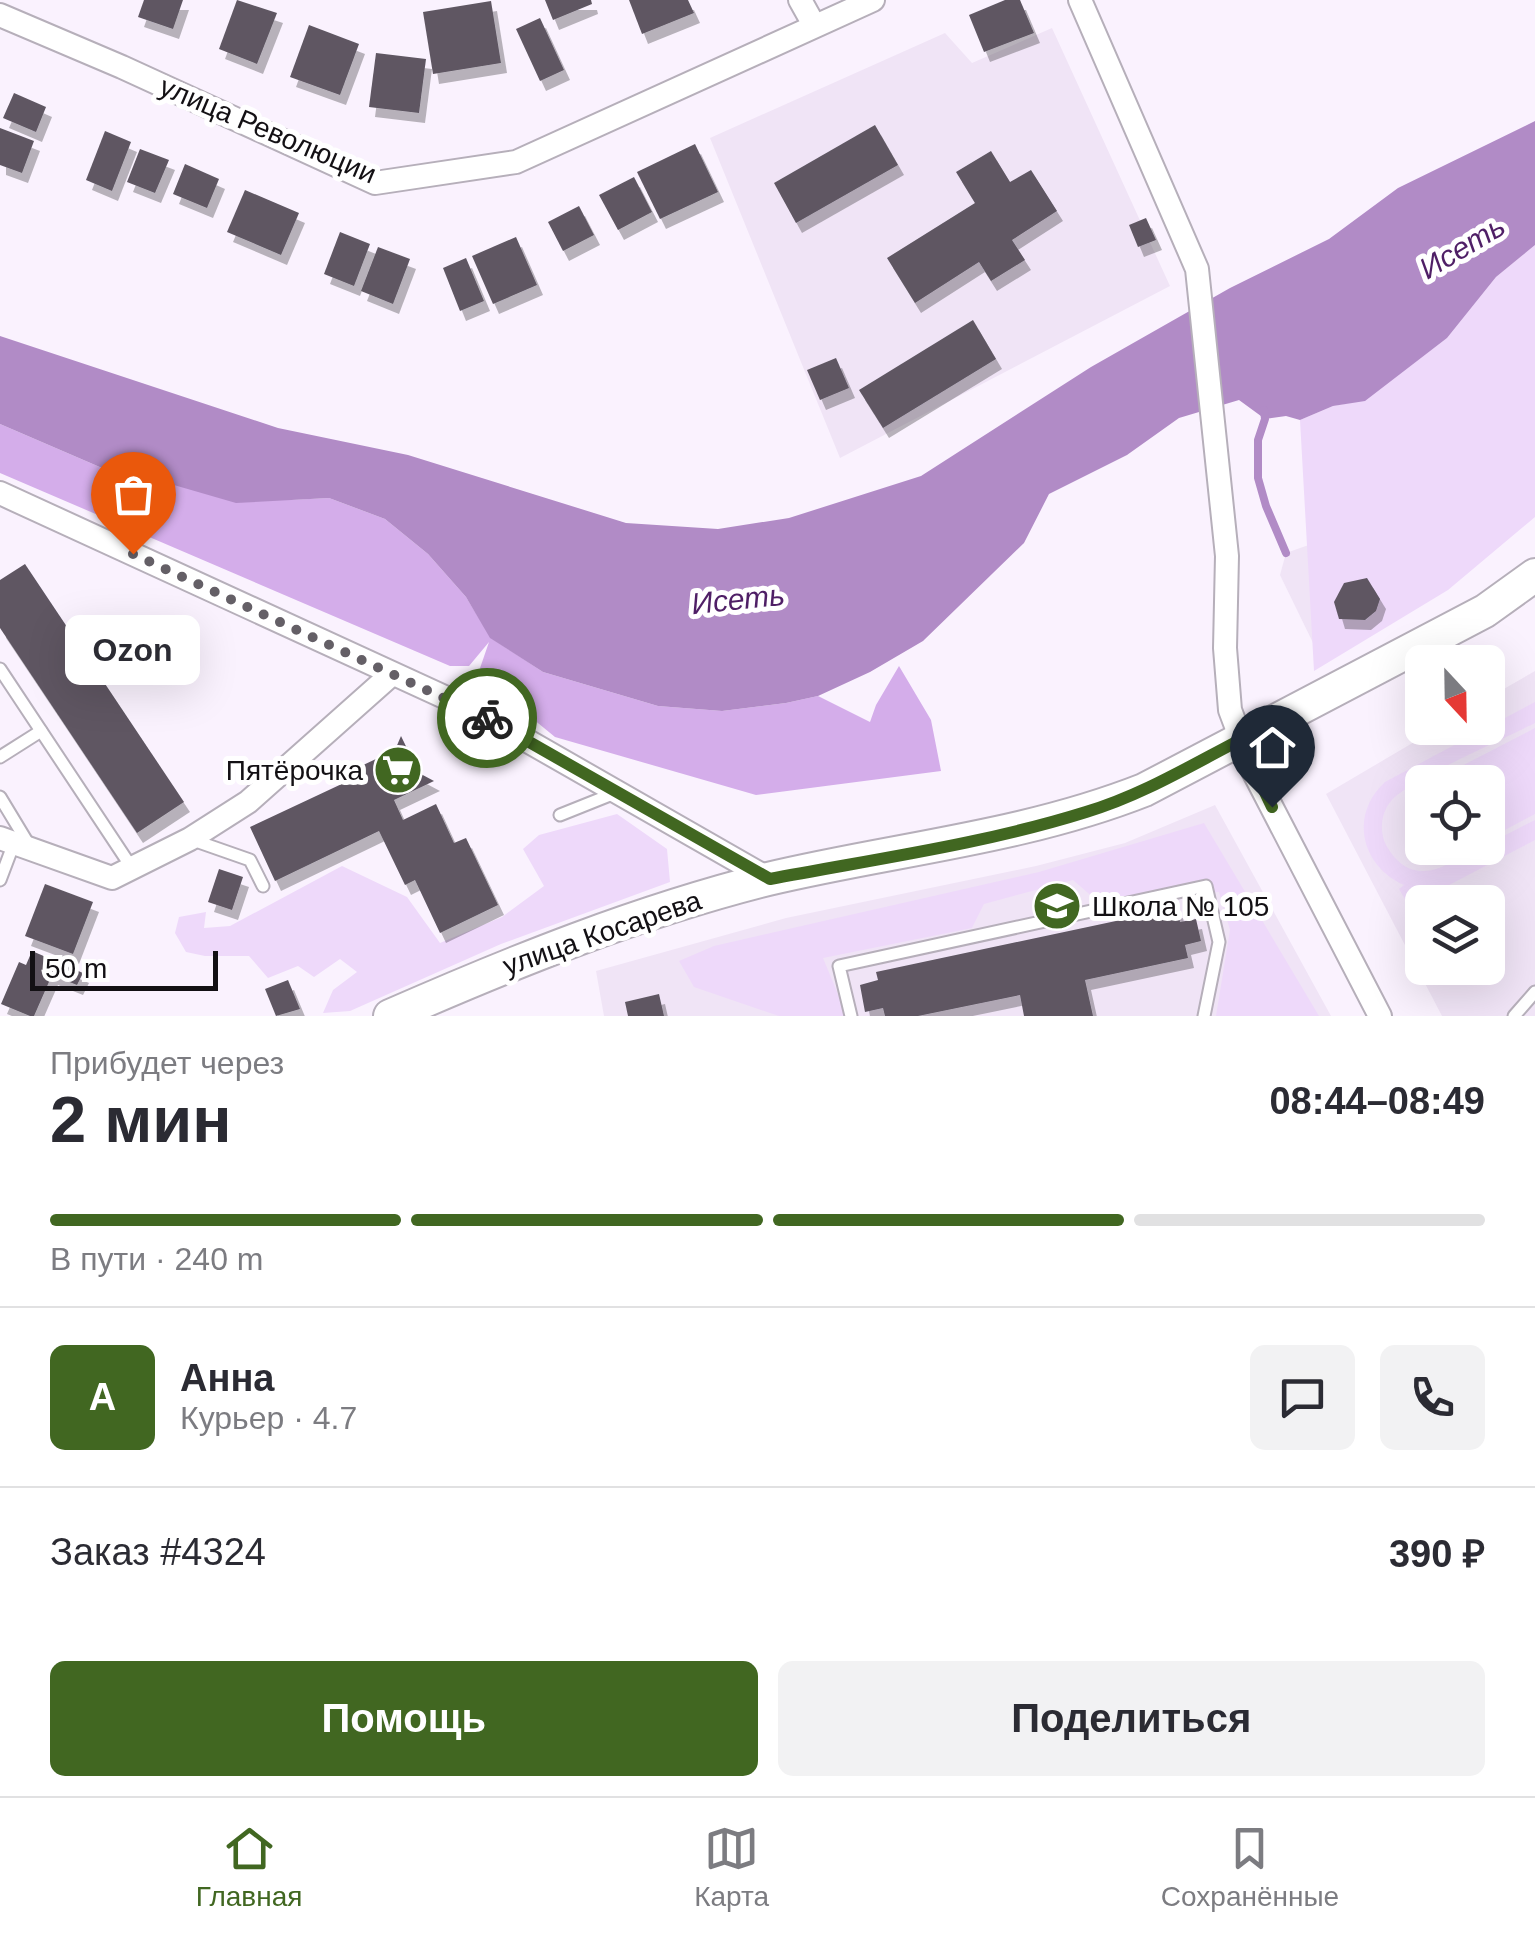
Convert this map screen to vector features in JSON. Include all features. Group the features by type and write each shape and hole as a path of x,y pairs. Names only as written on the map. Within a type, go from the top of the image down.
{"street":[{"path":"800,0 814,24"},
{"name":"улица Революции","path":"0,16 122,67 375,183 516,162 873,0"},
{"path":"1080,0 1197,269 1227,556 1225,648 1230,710 1240,740 1380,1016"},
{"path":"0,493 477,712 770,879"},
{"name":"улица Косарева","path":"390,1016 545,950 669,907 770,879 1004,833 1087,812 1144,790 1240,740 1484,610 1535,575"},
{"path":"15,843 122,873 248,802 392,674"}],"lane":[{"path":"0,669 41,731 122,873"},
{"path":"0,756 41,731"},
{"path":"560,815 615,793"},
{"path":"0,797 15,843 0,880"},
{"path":"190,838 250,860 263,886"},
{"path":"851,1016 839,966 1206,886 1218,942 1204,1016"},
{"path":"1514,1016 1535,992"}],"shaded area":[{"path":"1052,28 1170,286 840,458 710,138 945,33 972,63"},
{"path":"1535,245 1535,517 1448,590 1314,671 1300,420 1333,406 1365,400 1447,338 1496,277"},
{"path":"0,424 116,474 289,500 329,498 385,519 428,554 466,597 491,638 543,672 658,706 722,711 818,696 870,722 899,666 931,720 941,771 756,795 555,737 478,674 489,642 469,666 450,666 0,473"},
{"path":"1368,524 1317,651 1280,575 1286,553"},
{"path":"1535,671 1535,1016 1442,1016 1426,985 1505,985 1505,885 1405,885 1405,945 1326,794 1409,745 1505,745 1505,688"},
{"path":"1535,702 1535,723 1505,738 1505,718"},
{"path":"1535,728 1535,814 1505,830 1505,765 1464,765"},
{"path":"1454,745 1490,745 1448,765 1417,765"},
{"path":"1405,771 1405,790 1388,806 1382,828 1386,845 1398,860 1410,869 1424,871 1445,865 1487,865 1449,885 1405,885 1405,899 1399,889 1404,885 1378,866 1365,839 1367,809 1385,782"},
{"name":"Школа № 105","path":"1215,805 1331,1016 604,1016 596,971 786,918 1036,866 1125,843"},
{"path":"617,814 667,849 670,882 501,944 350,1011 323,1013 333,990 357,972 340,959 314,977 298,966 268,978 249,956 186,952 175,933 179,917 206,912 204,928 230,926 342,866 407,897 440,943 502,917 544,886 523,849 539,835"},
{"path":"1535,820 1535,840 1505,856 1505,835"},
{"path":"1204,823 1319,1016 1216,1016 1230,930 1219,892 1095,899 1073,880 984,904 972,928 823,958 847,1016 779,1016 694,987 679,961 714,946 1039,872"}],"water":[{"name":"Исеть","path":"1535,121 1535,245 1496,277 1447,338 1365,401 1333,406 1300,420 1286,416 1265,419 1239,400 1179,418 1127,455 1049,494 1024,543 923,641 818,696 786,703 722,711 658,706 543,672 490,638 466,597 428,554 385,519 329,498 236,503 167,483 116,474 0,424 0,336 278,428 408,455 626,523 718,529 789,518 921,476 1091,367 1230,288 1329,239 1398,188"}],"building":[{"path":"144,0 183,0 173,29 138,17"},
{"path":"237,0 277,13 257,64 219,49"},
{"path":"545,0 591,0 592,4 553,20"},
{"path":"629,0 688,0 694,13 642,34"},
{"path":"1005,0 1020,0 1034,33 984,52 969,15"},
{"path":"491,1 501,63 433,74 423,12"},
{"path":"540,18 564,70 540,81 516,29"},
{"path":"309,25 359,44 340,95 290,77"},
{"path":"376,53 426,59 419,113 369,107"},
{"path":"14,93 46,107 36,132 3,118"},
{"path":"875,125 898,165 796,223 774,183"},
{"path":"0,128 34,141 22,173 0,165"},
{"path":"105,131 131,142 112,191 86,180"},
{"path":"695,144 718,192 660,219 637,172"},
{"path":"140,149 169,160 155,193 127,182"},
{"path":"991,151 1010,182 1031,170 1057,211 1012,240 1025,260 991,281 979,262 915,303 887,258 975,203 956,172"},
{"path":"185,164 219,179 207,208 173,194"},
{"path":"634,177 652,212 618,230 599,195"},
{"path":"245,190 299,213 281,255 227,232"},
{"path":"579,206 594,235 563,251 548,222"},
{"path":"1146,218 1156,240 1138,247 1129,225"},
{"path":"340,232 370,244 354,286 324,274"},
{"path":"516,237 537,285 493,304 472,256"},
{"path":"378,247 410,259 393,304 361,291"},
{"path":"466,258 484,301 460,311 443,268"},
{"path":"973,320 996,359 883,428 859,390"},
{"path":"836,358 849,388 820,400 807,370"},
{"path":"25,564 184,802 137,833 0,628 0,580"},
{"path":"1367,578 1380,599 1376,611 1365,620 1339,619 1334,602 1344,583"},
{"path":"401,736 419,773 434,781 394,800 403,820 436,804 454,843 466,838 498,905 440,933 415,880 405,885 379,831 275,881 250,827 363,774 359,767 395,750"},
{"path":"219,869 243,877 232,910 208,902"},
{"path":"45,884 93,902 73,954 25,936"},
{"path":"1177,908 1180,922 1196,919 1201,941 1185,945 1188,958 1085,980 1093,1016 1024,1016 1020,995 918,1016 885,1016 883,1008 865,1012 860,985 878,980 876,972"},
{"path":"32,951 83,973 77,985 52,975 34,1016 30,1016 1,1004 19,962 26,965"},
{"path":"288,980 300,1009 276,1016 265,989"},
{"path":"659,994 664,1016 628,1016 625,1002"}],"waterway":[{"path":"1264,410 1258,440 1258,478 1286,553"}],"way so far":[{"path":"133,554 487,718"}],"place":[{"name":"Ozon","path":"133,554"},
{"name":"Пятёрочка","path":"398,770"},
{"name":"Школа № 105","path":"1057,906"}],"route":[{"path":"487,718 770,879 1004,833 1087,812 1144,790 1240,740 1272,807"}]}
